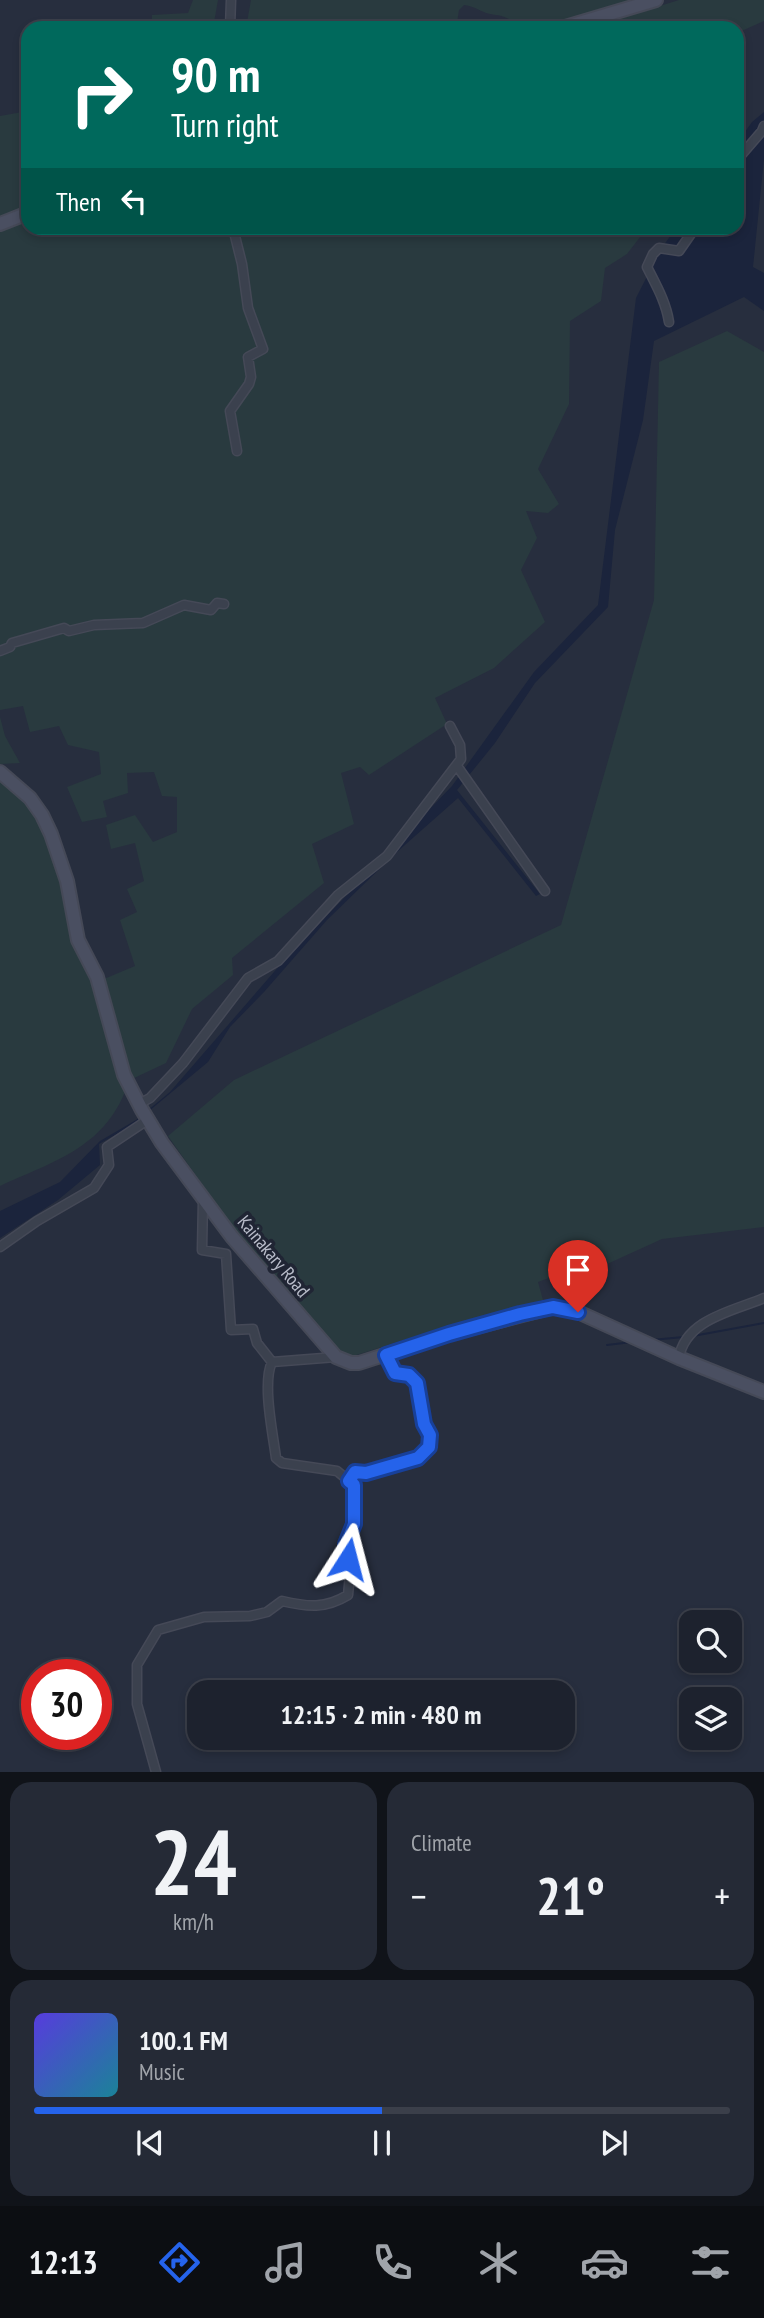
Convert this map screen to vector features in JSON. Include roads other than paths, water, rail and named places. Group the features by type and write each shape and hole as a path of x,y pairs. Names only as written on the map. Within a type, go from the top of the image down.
{"main road":[{"path":"586,21 656,0"},
{"path":"0,224 21,216"},
{"name":"Kainakary Road","path":"0,772 30,798 51,834 67,881 78,940 97,977 124,1075 144,1113 203,1200 267,1279 336,1357"},
{"path":"336,1357 359,1363 449,1334 553,1307 578,1312 677,1357 764,1392"}],"street":[{"path":"230,21 231,0"},
{"path":"744,152 764,125"},
{"path":"235,235 248,308 263,349 248,357 251,377 249,384 231,409 237,451"},
{"path":"669,322 661,293 653,283 647,267 659,248 675,252 680,250 690,235"},
{"path":"0,651 9,648 12,643 64,628 69,631 94,625 143,624 184,605 211,610 217,603 224,604"},
{"path":"0,1247 94,1188 109,1165 107,1147 144,1113 150,1098 183,1063 248,978 278,961 338,895 387,856 461,759 462,752 450,726"},
{"path":"457,766 545,891"},
{"path":"203,1200 202,1250 226,1254 231,1330 253,1329 257,1343 272,1362"},
{"path":"677,1357 691,1334 716,1316 764,1298"},
{"path":"349,1481 355,1472 366,1473 418,1458 429,1447 430,1435 424,1424 417,1383 409,1375 395,1373 386,1355"},
{"path":"272,1362 336,1357"},
{"path":"156,1772 137,1704 137,1665 158,1630 204,1617 250,1616 267,1612 282,1601 302,1606 329,1605 348,1595 350,1574 346,1544 354,1524 354,1485 337,1471 282,1463 276,1458 269,1400 268,1369 272,1362"}],"water":[{"path":"764,112 764,159 753,267 764,273 764,311 744,297 654,341 643,420 615,530 608,607 535,683 495,743 457,790 540,894 536,896 458,798 327,920 230,1027 208,1062 131,1126 99,1144 100,1165 58,1200 0,1238 0,1211 60,1182 100,1141 136,1120 170,1092 287,957 452,786 534,672 598,605 636,298 671,235 744,235 744,133"}],"waterway":[{"path":"693,1336 764,1323"},
{"path":"651,1340 684,1337"},
{"path":"607,1345 632,1342"}]}
